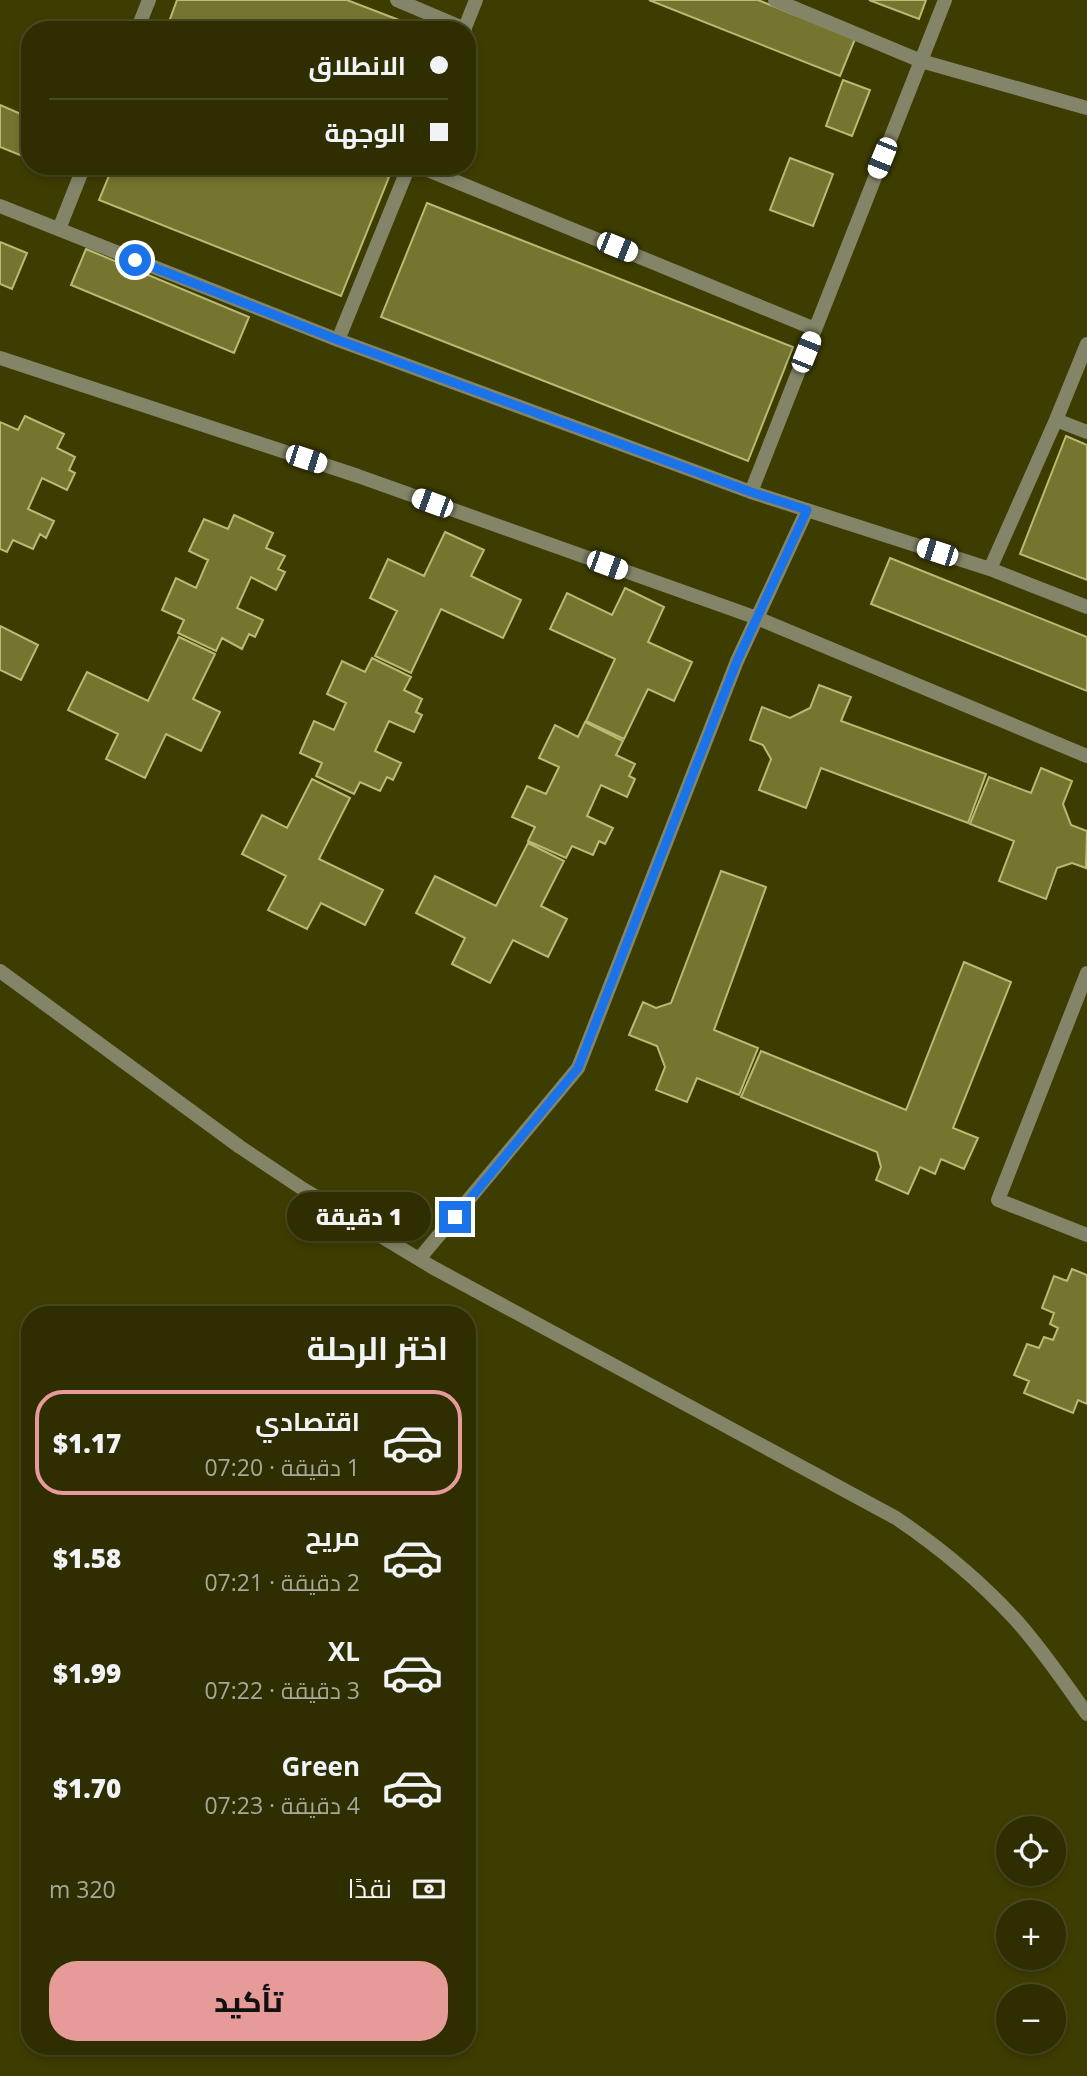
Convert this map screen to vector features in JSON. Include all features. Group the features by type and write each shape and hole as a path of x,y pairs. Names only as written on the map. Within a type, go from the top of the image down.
{"street":[{"path":"141,21 149,0"},
{"path":"397,0 444,21"},
{"path":"468,21 476,0"},
{"path":"775,0 920,61 1087,108"},
{"path":"751,492 944,0"},
{"path":"59,229 80,175"},
{"path":"338,340 405,175"},
{"path":"440,175 815,329"},
{"path":"0,206 338,340 751,492 990,569 1087,607"},
{"path":"990,569 1087,344"},
{"path":"0,358 358,476 757,618 1087,756"},
{"path":"1056,420 1087,432"},
{"path":"419,1259 578,1068 737,661 807,510"},
{"path":"0,971 240,1147 303,1189 419,1259 896,1518 949,1556 988,1591 1041,1650 1087,1714"},
{"path":"1087,973 998,1200 1087,1235"}],"building":[{"path":"177,0 347,0 402,21 169,21"},
{"path":"649,0 758,0 855,39 840,76"},
{"path":"869,0 926,0 919,19"},
{"path":"843,80 870,90 852,136 826,126"},
{"path":"0,105 21,114 21,155 0,147"},
{"path":"790,158 833,174 813,226 770,210"},
{"path":"109,175 389,177 341,296 99,200"},
{"path":"427,203 793,347 748,461 381,317"},
{"path":"0,242 27,253 12,289 0,284"},
{"path":"86,249 249,317 234,353 71,285"},
{"path":"25,416 64,434 57,448 75,457 69,470 75,473 67,490 42,478 28,509 54,521 46,538 40,534 33,549 13,540 7,552 0,549 0,422 18,430"},
{"path":"1066,436 1087,445 1087,580 1020,554"},
{"path":"234,515 273,533 266,548 285,556 278,569 285,572 276,590 251,577 237,608 263,620 255,637 249,634 242,649 222,638 216,651 178,633 184,620 162,610 176,578 196,588 208,560 189,551 204,519 228,529"},
{"path":"445,532 484,550 471,576 521,600 503,638 441,609 411,673 375,656 397,611 370,598 388,559 424,576"},
{"path":"890,558 1087,637 1087,691 871,604"},
{"path":"625,588 664,607 648,642 692,662 674,701 648,689 624,739 586,721 615,659 550,629 567,593 612,615"},
{"path":"0,626 38,645 21,680 0,670"},
{"path":"179,637 215,654 193,699 220,712 201,751 166,734 145,778 106,759 118,734 68,710 87,672 148,701"},
{"path":"372,658 411,677 404,690 422,699 416,712 422,715 414,732 389,721 375,751 401,763 393,780 387,777 380,791 360,782 354,794 316,776 322,763 300,753 314,721 334,730 346,703 327,694 342,661 365,672"},
{"path":"819,685 851,697 841,721 986,774 968,823 821,768 806,808 759,790 771,759 763,745 750,740 762,707 790,718 810,708"},
{"path":"585,722 623,741 616,755 635,764 629,776 635,779 627,797 601,785 587,816 613,828 605,844 599,841 593,855 572,846 566,858 528,841 535,827 512,817 527,786 546,794 559,767 539,758 555,725 578,737"},
{"path":"1041,768 1072,781 1063,804 1071,825 1087,831 1086,868 1072,863 1057,868 1046,899 999,881 1014,841 970,824 989,777 1031,793"},
{"path":"312,779 350,798 319,859 383,890 365,925 321,903 307,929 268,910 286,876 242,854 262,815 287,828"},
{"path":"528,843 564,861 541,906 567,919 548,957 513,940 490,983 452,964 465,938 416,913 435,876 496,906"},
{"path":"721,871 766,887 714,1030 758,1048 739,1095 697,1078 687,1102 656,1090 665,1067 657,1046 629,1035 643,1002 656,1008 671,1003"},
{"path":"964,962 1011,982 953,1128 978,1138 964,1169 941,1159 935,1174 920,1167 908,1194 876,1180 881,1167 877,1152 741,1097 761,1051 906,1110"},
{"path":"1072,1269 1087,1275 1087,1404 1078,1400 1073,1413 1024,1393 1029,1381 1014,1375 1027,1344 1039,1348 1044,1337 1053,1340 1058,1328 1050,1324 1054,1313 1042,1308 1054,1276 1067,1281"}],"route":[{"path":"135,260 338,340 751,492 807,510 737,661 578,1068 455,1217"}]}
